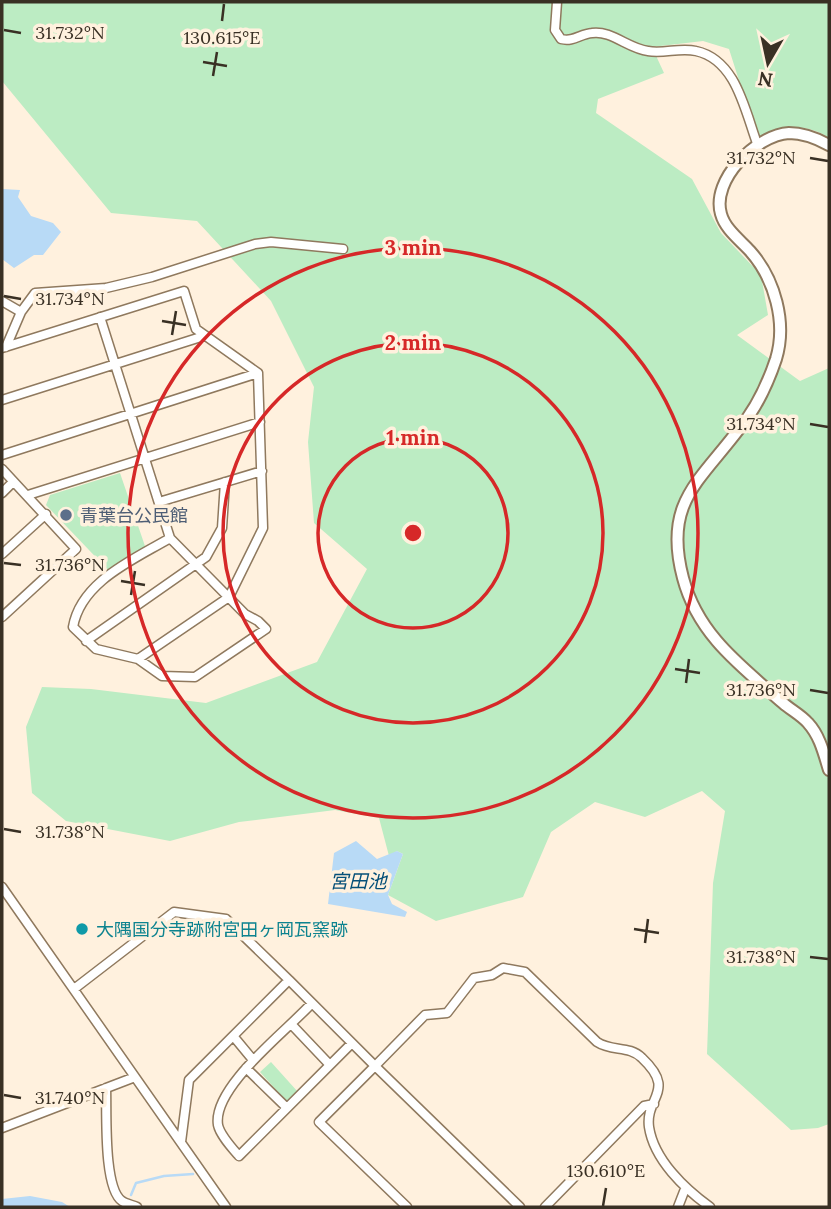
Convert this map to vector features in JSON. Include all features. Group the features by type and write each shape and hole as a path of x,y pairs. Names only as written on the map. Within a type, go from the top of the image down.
{"main road":[{"path":"829,145 816,138 789,133 758,146 732,169 722,190 720,213 727,228 757,259 769,280 777,304 780,340 776,360 753,408 735,435 690,488 678,520 678,560 691,600 713,640 744,671 808,723 821,743 829,770"}],"street":[{"path":"556,2 555,30 561,39 570,41 592,33 606,35 645,51 696,51 715,58 732,79 758,146"},
{"path":"4,347 21,312 34,293 71,292 140,280 255,244 271,242 343,249"},
{"path":"4,347 184,291 196,329 258,373"},
{"path":"2,301 21,312"},
{"path":"100,317 170,538 245,614 266,629 195,677 162,676 138,659 96,649 73,626 75,616 97,584 170,538"},
{"path":"2,400 204,336"},
{"path":"2,455 258,373"},
{"path":"138,659 229,597 263,528 258,373"},
{"path":"28,495 260,422"},
{"path":"2,469 76,549 2,617"},
{"path":"159,502 262,471"},
{"path":"2,493 13,482"},
{"path":"86,640 199,565 215,545 222,528 225,482"},
{"path":"2,554 46,514"},
{"path":"2,887 226,1207"},
{"path":"74,989 174,912 226,919 520,1207"},
{"path":"407,1207 319,1122 425,1015 441,1015 452,1010 474,978 492,975 503,968 525,972 597,1042 609,1048 634,1051 642,1058 656,1076 660,1091 650,1117 652,1136 685,1189 710,1207"},
{"path":"181,1142 189,1080 289,980"},
{"path":"312,1003 253,1060 218,1110 218,1128 239,1156 352,1043"},
{"path":"292,1025 329,1064"},
{"path":"233,1037 253,1060"},
{"path":"246,1068 287,1108"},
{"path":"2,1128 135,1077"},
{"path":"106,1088 110,1170 115,1192 121,1201 137,1207"},
{"path":"545,1207 644,1106 654,1104"},
{"path":"678,1207 685,1189"}],"green space":[{"path":"2,2 829,2 829,138 803,128 776,131 757,137 729,49 703,41 652,47 664,73 598,99 596,113 692,179 721,233 761,275 768,315 737,335 800,381 829,368 829,1124 818,1128 791,1130 707,1054 713,883 725,811 702,791 645,817 595,802 551,832 523,897 436,921 388,895 403,854 397,851 389,856 379,818 335,810 239,822 170,841 66,821 32,793 26,727 42,687 91,689 206,703 317,662 367,569 314,523 308,442 314,387 271,301 197,221 111,213 2,81"},
{"path":"120,473 146,549 110,572 46,505 50,495"},
{"path":"271,1062 298,1092 287,1102 260,1072"}],"water":[{"path":"2,189 20,190 18,197 31,216 53,223 61,232 43,255 34,255 14,268 2,259"},
{"name":"宮田池","path":"356,841 377,859 397,851 403,854 388,895 392,904 407,912 405,917 328,904 334,853"},
{"path":"30,1196 62,1202 70,1207 2,1207 2,1199"}],"waterway":[{"path":"131,1195 136,1183 164,1176 193,1174"}],"place":[{"name":"青葉台公民館","path":"66,515"},
{"name":"大隅国分寺跡附宮田ヶ岡瓦窯跡","path":"82,929"}]}
